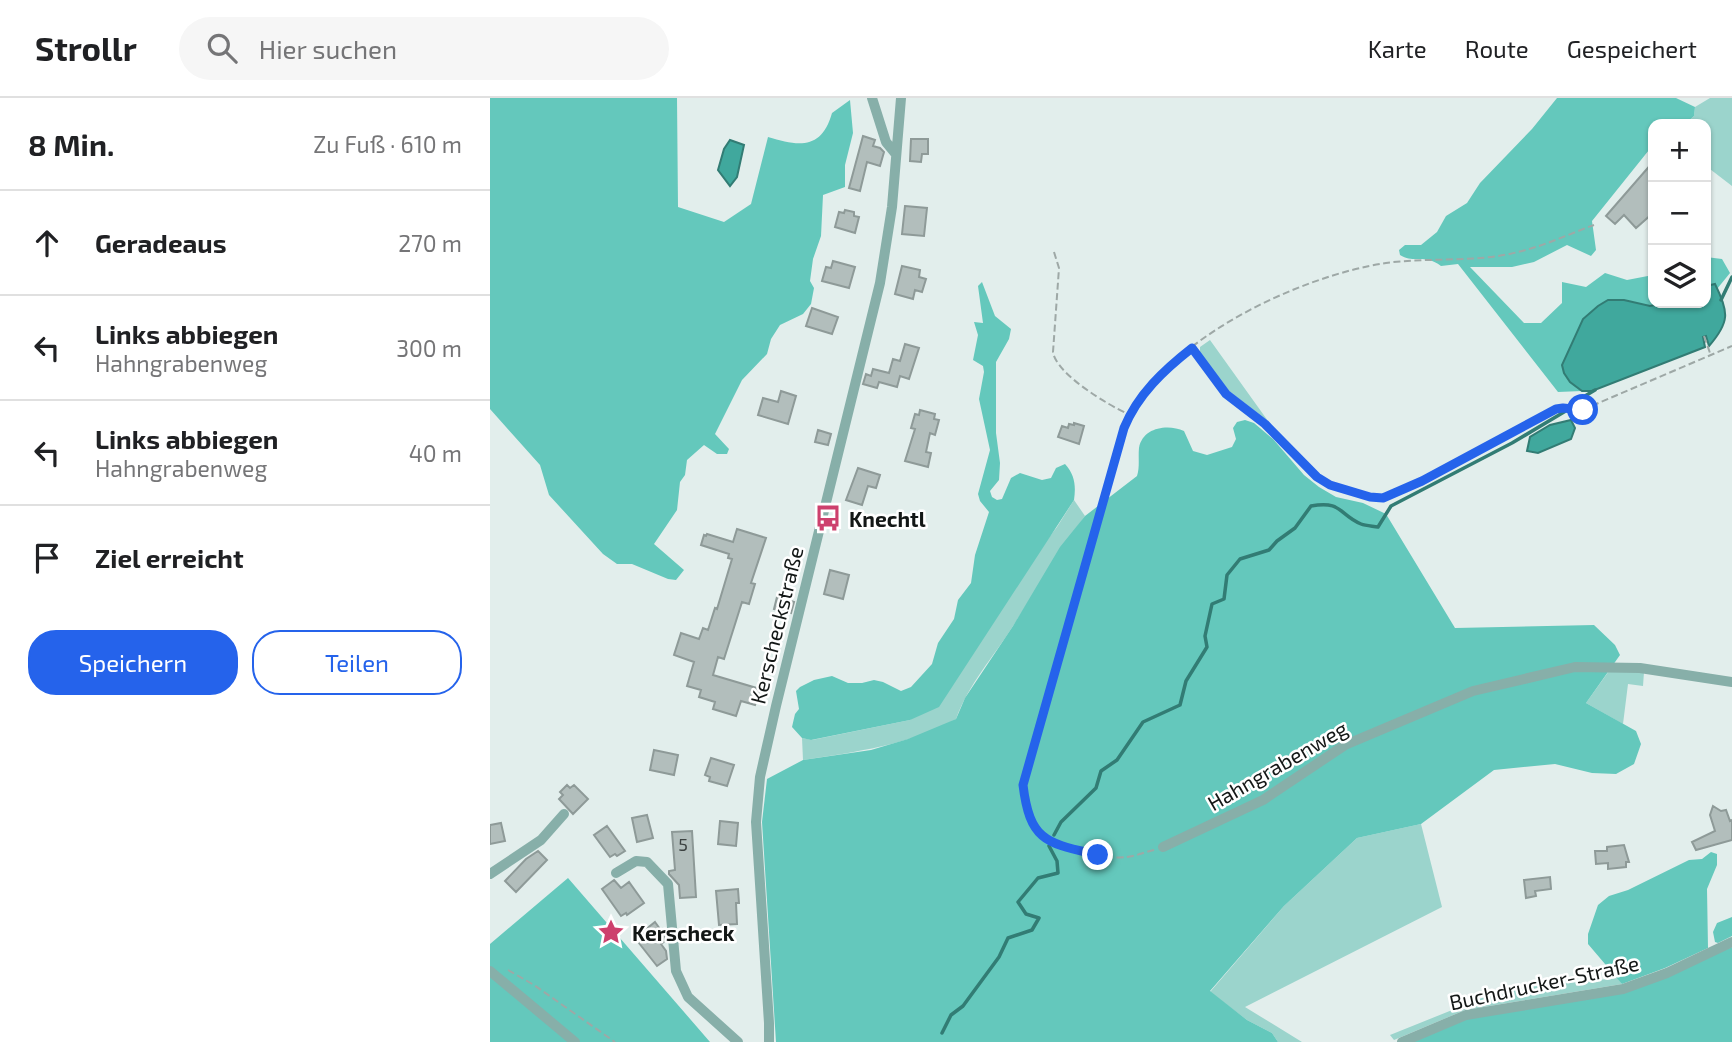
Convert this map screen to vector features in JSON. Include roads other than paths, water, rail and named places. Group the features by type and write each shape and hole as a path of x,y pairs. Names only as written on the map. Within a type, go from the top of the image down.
{"street":[{"path":"872,98 886,142 895,153"},
{"name":"Kerscheckstraße","path":"769,1042 758,873 757,797 776,706 880,283 892,207 901,98"},
{"name":"Hahngrabenweg","path":"1163,847 1263,800 1345,745 1473,691 1575,667 1640,668 1732,682"},
{"path":"490,874 541,840 564,814"},
{"path":"616,873 636,861 647,862 668,884 676,971 688,997 738,1042"},
{"name":"Buchdrucker-Straße","path":"1402,1042 1436,1026 1476,1013 1623,989 1667,973 1732,942"},
{"path":"490,971 575,1042"}],"waterway":[{"path":"1721,300 1732,277"},
{"path":"1054,835 1061,822 1096,788 1101,771 1117,760 1143,722 1180,705 1186,681 1207,647 1205,636 1212,604 1224,599 1227,575 1240,559 1269,550 1295,528 1311,506 1329,505 1361,524 1378,527 1391,506 1512,443 1595,390"},
{"path":"942,1033 951,1015 963,1006 999,957 1008,938 1032,930 1039,918 1026,914 1018,902 1038,878 1058,873 1057,861 1049,846"}],"place":[{"name":"Knechtl","path":"828,518"},
{"name":"Kerscheck","path":"611,932"}]}
